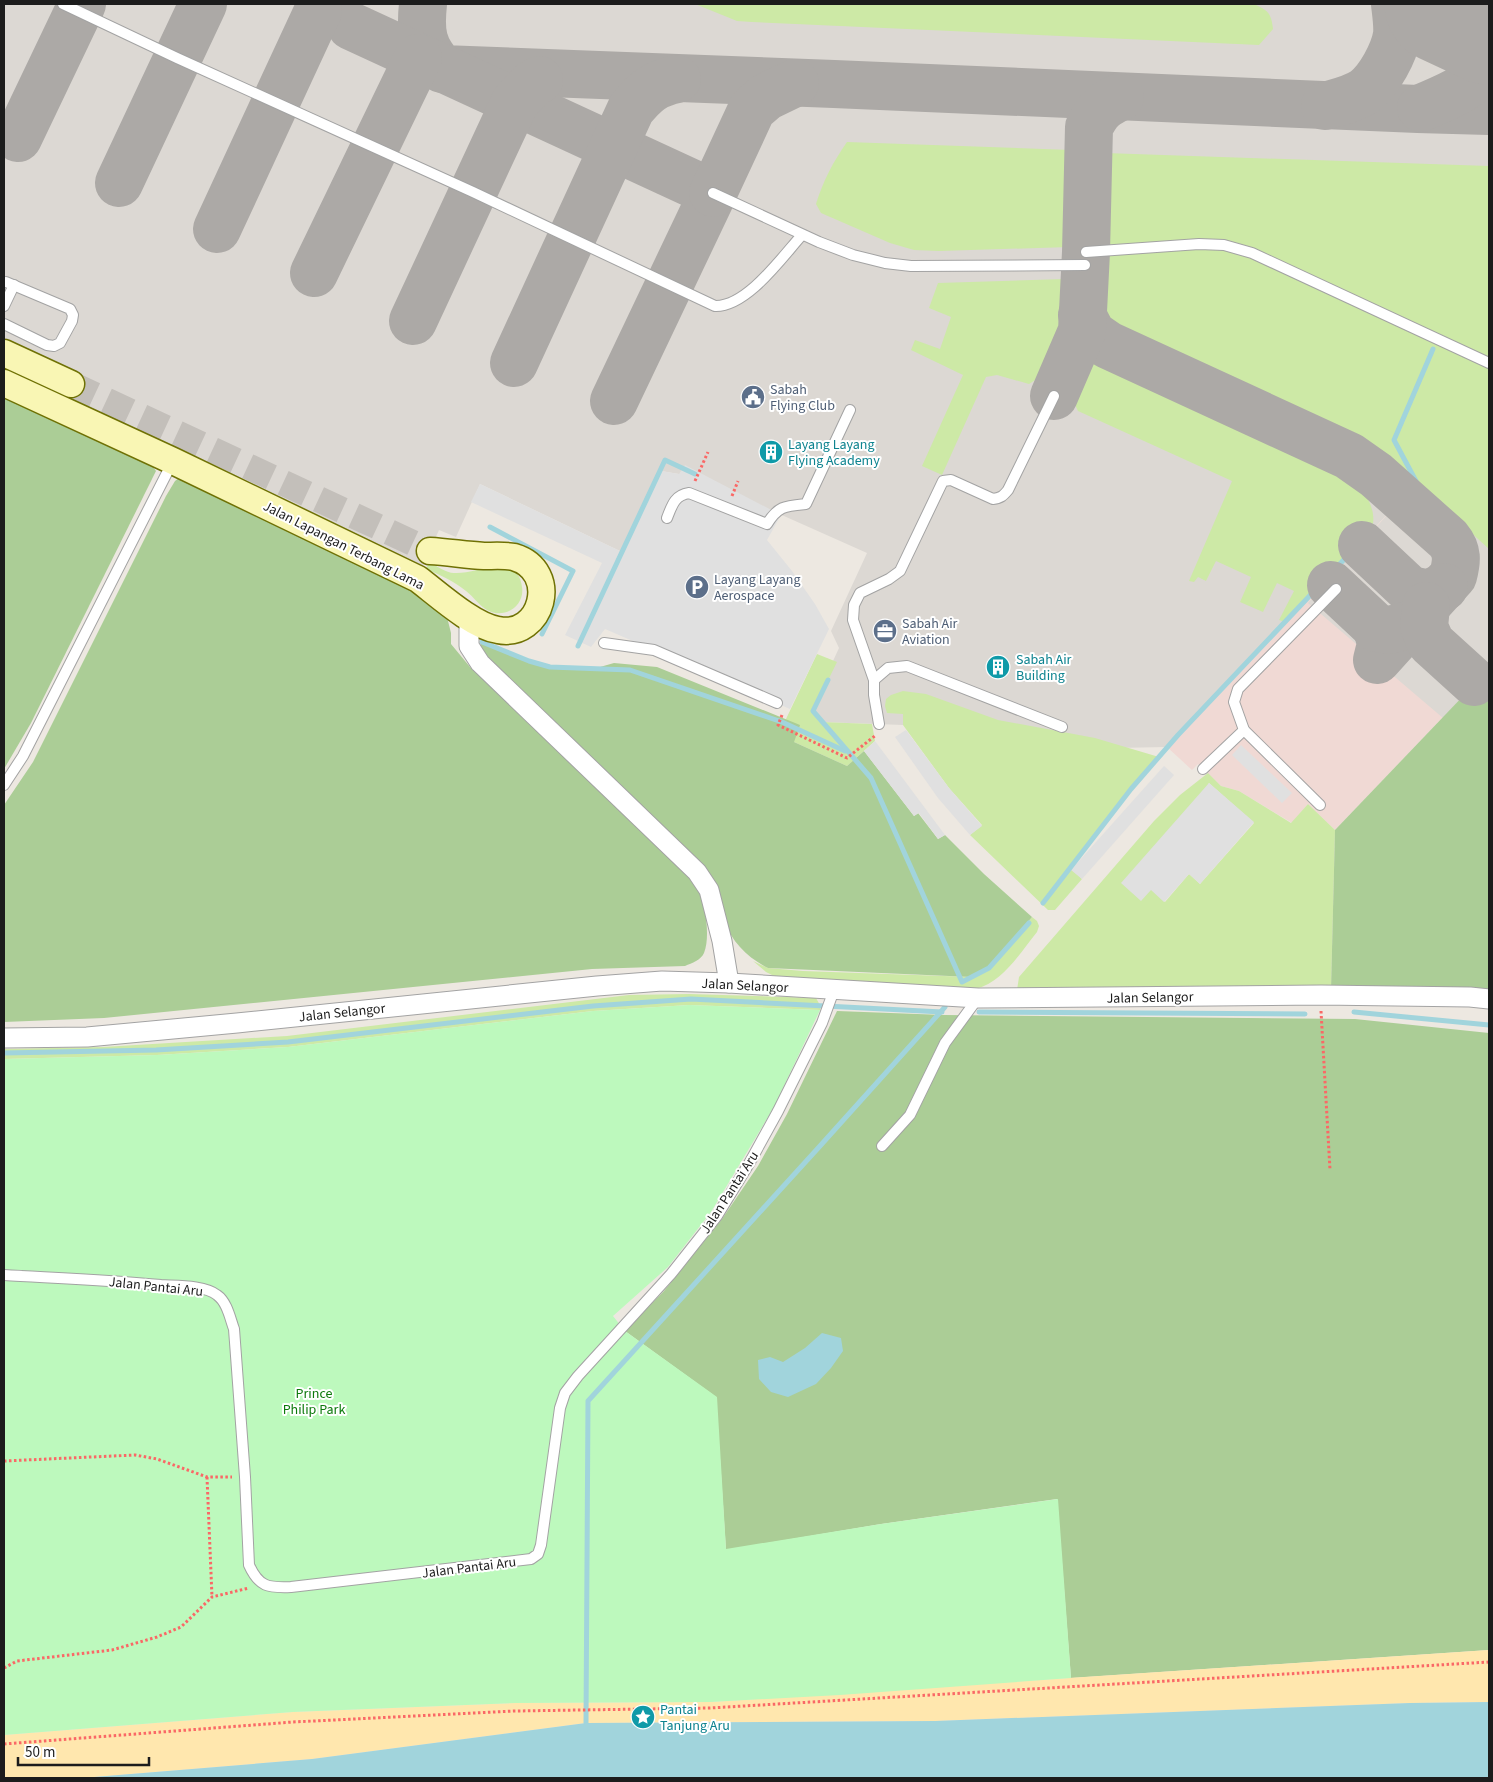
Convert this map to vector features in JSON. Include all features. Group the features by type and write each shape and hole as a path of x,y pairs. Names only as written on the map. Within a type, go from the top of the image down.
{"main road":[{"path":"4,352 70,384"},
{"name":"Jalan Lapangan Terbang Lama","path":"4,383 173,461 418,579 483,626 500,631 519,629 535,616 543,596 540,576 530,565 514,557 430,550"}],"street":[{"path":"469,616 469,646 480,663 698,872 709,890 722,941 729,983"},
{"name":"Jalan Selangor","path":"4,1038 87,1037 662,981 729,983 978,998 1320,995 1470,997 1489,999"}],"lane":[{"path":"63,4 177,58 464,188 715,306 730,304 743,296 757,284 802,234"},
{"path":"713,193 853,255 885,262 911,266 1085,265"},
{"path":"1086,252 1199,244 1224,245 1252,253 1489,363"},
{"path":"4,306 10,284 70,309 73,315 72,322 60,343 54,346 47,345 4,324"},
{"path":"880,727 874,695 874,680 853,620 854,605 860,593 889,579 900,571 943,481 951,480 993,499 999,498 1008,490 1054,396"},
{"path":"667,518 675,500 682,494 689,493 766,524 774,512 785,506 806,504 850,410"},
{"path":"4,785 23,756 173,461"},
{"path":"1320,805 1244,730 1234,702 1238,688 1336,589"},
{"path":"604,643 654,650 777,702"},
{"path":"874,680 888,668 907,666 1062,727"},
{"path":"1203,769 1244,730"},
{"name":"Jalan Pantai Aru","path":"4,1275 184,1287 203,1289 218,1295 227,1308 234,1329 245,1477 249,1565 254,1576 263,1585 276,1588 291,1587 531,1559 538,1554 541,1545 560,1408 565,1393 578,1376 671,1274 717,1216 778,1111 822,1023 834,990"},
{"path":"882,1146 910,1115 944,1043 978,998"}],"path":[{"path":"689,493 708,452"},
{"path":"781,719 778,725 847,758 880,727"},
{"path":"1320,995 1330,1170"},
{"path":"4,1461 135,1455 157,1459 207,1477 245,1477"},
{"path":"207,1477 212,1597"},
{"path":"4,1668 18,1662 112,1650 157,1638 181,1627 212,1597 263,1585"},
{"path":"4,1744 293,1722 515,1711 710,1708 1489,1662"}],"shaded area":[{"path":"4,4 1489,4 1489,669 1443,718 1308,603 1397,504 1167,747 1115,748 903,725 795,721 826,658 833,661 839,648 831,631 867,553 775,512 679,474 661,471 622,552 480,484 456,537 439,530 419,574 61,404 74,375 4,342"},
{"name":"Layang Layang Aerospace","path":"685,465 781,515 767,540 815,604 829,629 790,709 605,629 591,647 565,635 602,563 471,502 480,484 622,552 661,471 679,474"},
{"path":"1417,483 1489,669 1335,830 1308,804 1292,823 1239,791 1221,786 1198,764 1192,770 1167,747"},
{"path":"906,730 949,788 982,826 970,835 938,798 895,737"},
{"path":"875,741 945,835 938,839 919,813 914,816 864,751"},
{"path":"1241,745 1292,793 1282,803 1232,755"},
{"path":"1164,766 1174,775 1082,879 1071,870"},
{"path":"1209,783 1254,822 1200,884 1189,874 1164,902 1151,890 1141,901 1121,883"}],"green space":[{"path":"695,4 1254,4 1263,8 1268,13 1273,29 1259,45 737,21"},
{"path":"847,142 1071,150 1069,247 914,250 890,243 821,213 816,204 822,187"},
{"path":"1105,153 1489,166 1489,358 1253,250 1199,240 1100,245"},
{"path":"1224,248 1251,256 1489,369 1489,549 1417,483 1413,485 1403,475 1366,449 1131,343 1102,327 1097,313 1100,254"},
{"path":"1065,279 1064,325 1055,353 1043,375 1029,384 997,375 986,377 942,475 922,466 963,375 911,350 915,340 940,349 951,317 929,308 938,283"},
{"path":"1096,358 1127,370 1353,476 1370,502 1373,516 1371,531 1285,622 1279,620 1294,591 1277,583 1263,612 1240,602 1251,577 1216,561 1206,581 1198,577 1194,582 1189,581 1232,481 1078,411 1073,398 1075,378 1085,359"},
{"path":"4,398 153,467 156,471 31,723 4,769"},
{"path":"180,477 392,576 447,617 451,633 451,644 470,667 686,871 700,892 707,924 706,947 701,958 685,966 592,969 104,1018 4,1022 4,805 33,762 166,496 175,481"},
{"path":"429,562 451,573 504,567 512,570 519,576 522,594 517,605 508,612 495,613 489,611 457,584 426,569"},
{"path":"482,642 529,661 550,667 593,669 614,663 657,667 800,725 794,742 847,766 864,751 914,816 918,813 938,839 945,835 984,874 1032,917 989,968 972,977 768,968 741,949 731,936 721,913 710,876 702,863 489,662 479,647"},
{"path":"817,654 837,662 813,711 822,722 872,724 875,741 847,766 794,742 786,719"},
{"path":"1489,669 1489,990 1331,989 1335,830"},
{"path":"903,691 926,694 998,720 1095,738 1159,757 1131,789 1070,868 1082,879 1055,910 1048,910 970,835 982,825 949,788 903,725 903,714 887,713 886,699"},
{"path":"1208,773 1221,786 1239,791 1291,823 1308,804 1335,830 1331,989 1135,987 1017,990 1019,977 1154,821 1180,795","holes":["1209,783 1254,823 1200,884 1189,874 1165,902 1151,889"]},
{"path":"1032,917 1039,926 1037,932 1024,949 995,980 976,989 778,978 766,972 753,961 768,968 803,971 972,977 989,968"},
{"path":"689,994 816,998 821,1007 820,1010 689,1005 593,1011 288,1047 157,1055 4,1059 4,1049 103,1047 287,1036 629,995"},
{"name":"Prince Philip Park","path":"689,1005 820,1010 774,1107 711,1212 668,1267 613,1316 625,1331 717,1397 726,1549 881,1524 1058,1499 1071,1678 840,1695 711,1702 516,1703 293,1712 4,1735 4,1059 157,1055 288,1047 593,1011"},
{"path":"837,1011 944,1015 1355,1019 1489,1033 1489,1650 1071,1678 1057,1499 881,1524 726,1550 716,1397 625,1331 664,1291 722,1219 758,1166 787,1114"}],"sand":[{"name":"Pantai Tanjung Aru","path":"1489,1650 1489,1702 1410,1703 935,1721 586,1723 312,1759 82,1778 4,1778 4,1735 293,1712 516,1703 711,1702"}],"water":[{"path":"822,1333 841,1338 843,1351 816,1384 788,1397 771,1392 759,1379 758,1360 770,1357 783,1362 805,1348"},
{"path":"1489,1702 1489,1778 82,1778 312,1759 586,1723 935,1721 1410,1703"}],"waterway":[{"path":"1417,483 1394,440 1433,349"},
{"path":"578,646 665,460 695,474"},
{"path":"490,527 573,571 542,634"},
{"path":"1043,903 1131,789 1178,735 1371,531"},
{"path":"482,642 529,661 550,667 630,670 782,722 845,751"},
{"path":"828,680 813,711 871,778 962,982 989,968 1029,923"},
{"path":"4,1053 156,1050 288,1042 593,1006 691,999 942,1012"},
{"path":"586,1723 588,1401 945,1007"},
{"path":"979,1012 1305,1014"},
{"path":"1354,1012 1489,1025"}],"taxiway":[{"path":"18,138 82,4"},
{"path":"119,183 203,4"},
{"path":"423,4 422,31 426,47 442,69 1489,111"},
{"path":"1325,106 1360,94 1371,86 1381,73 1393,50 1397,35 1395,4"},
{"path":"217,229 318,11"},
{"path":"351,26 713,193 614,401"},
{"path":"314,273 418,58"},
{"path":"1421,108 1466,86 1489,63"},
{"path":"514,363 631,109 651,89 662,83 677,79"},
{"path":"413,321 515,102 532,84 539,80"},
{"path":"713,193 752,109 766,97 795,83"},
{"path":"1054,396 1082,331 1089,127 1095,116 1102,109 1120,97"},
{"path":"1082,315 1092,334 1108,345 1349,456 1376,475 1448,539 1454,548 1456,556 1453,576 1377,660 1381,644 1377,628"},
{"path":"1362,545 1409,589 1422,593 1432,592 1444,587"},
{"path":"1331,585 1377,628 1390,630 1408,625"},
{"path":"1426,606 1424,627 1431,643 1474,682"}],"runway":[{"path":"1444,4 1489,25"}],"tunnel":[{"path":"71,384 430,551"}],"place":[{"name":"Sabah Flying Club","path":"753,397"},
{"name":"Layang Layang Flying Academy","path":"771,452"},
{"name":"Layang Layang Aerospace","path":"697,587"},
{"name":"Sabah Air Aviation","path":"885,631"},
{"name":"Sabah Air Building","path":"998,667"},
{"name":"Pantai Tanjung Aru","path":"643,1717"}]}
